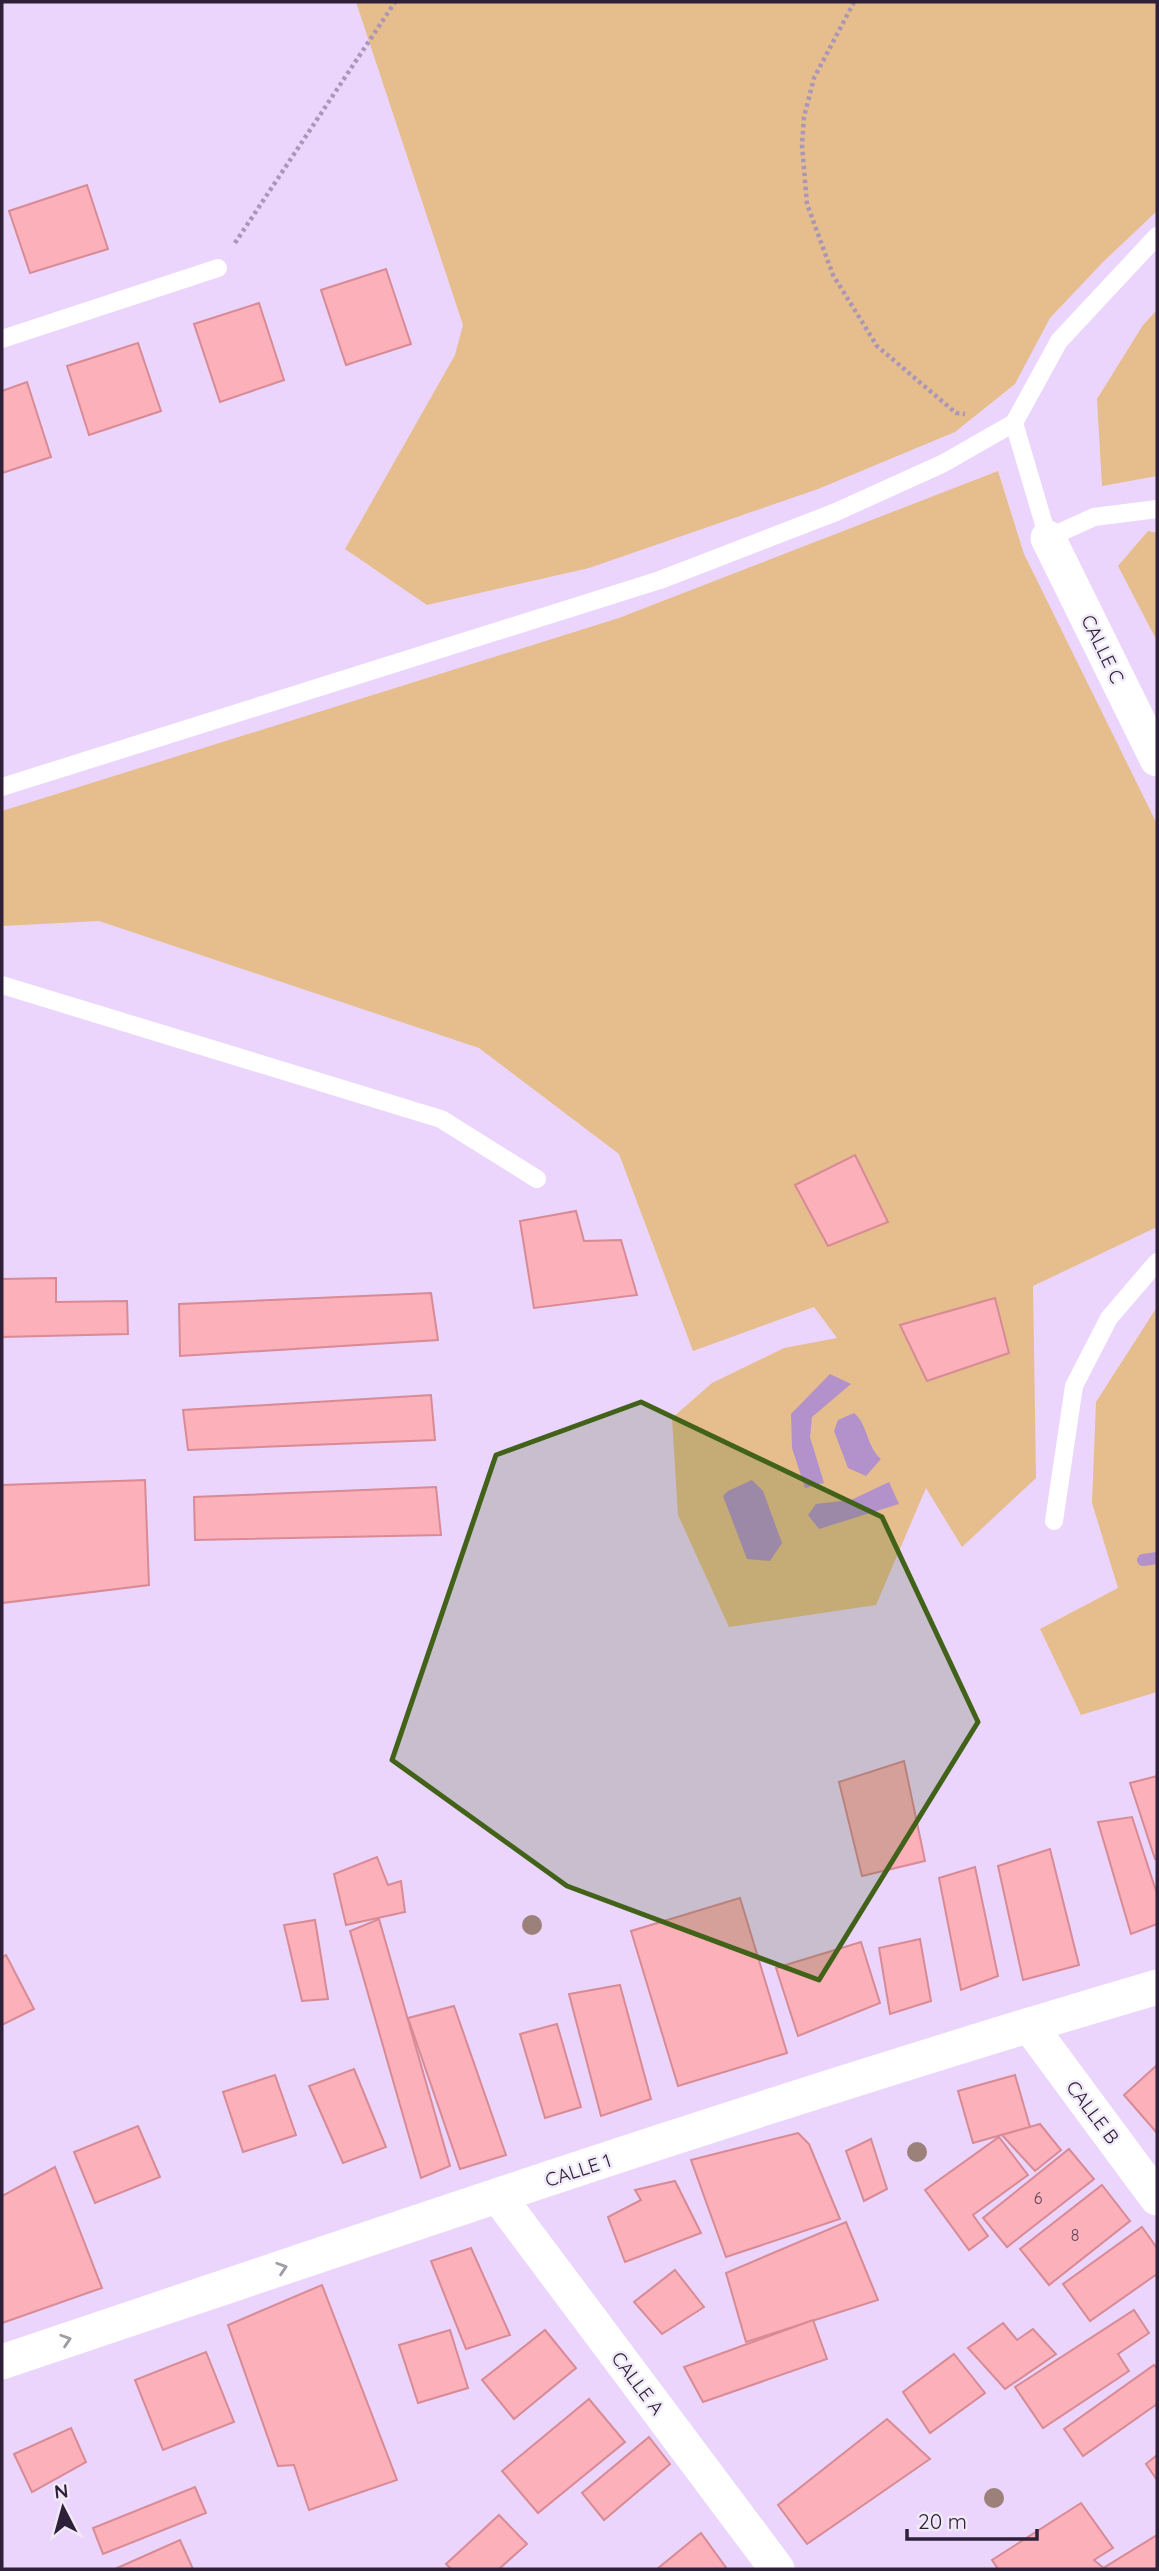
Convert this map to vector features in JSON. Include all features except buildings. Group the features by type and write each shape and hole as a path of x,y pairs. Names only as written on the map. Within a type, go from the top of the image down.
{"street":[{"name":"CALLE C","path":"1048,538 1157,759"},
{"name":"CALLE 1","path":"2,2362 498,2196 1028,2025 1157,1987"},
{"name":"CALLE B","path":"1028,2025 1157,2198"},
{"name":"CALLE A","path":"498,2196 777,2569"}],"lane":[{"path":"2,787 660,580 836,512 942,464 1014,423 1059,341 1157,236"},
{"path":"2,340 218,268"},
{"path":"1014,423 1048,538 1094,517 1157,509"},
{"path":"2,985 441,1119 537,1179"},
{"path":"1054,1521 1074,1386 1109,1318 1157,1262"}],"path":[{"path":"218,268 395,2"},
{"path":"853,2 814,78 804,117 802,145 807,204 833,275 877,346 956,413 1014,423"}],"highlighted area":[{"path":"641,1402 882,1517 978,1722 819,1980 567,1886 392,1760 496,1455"}],"shaded area":[{"path":"356,2 1157,2 1157,211 1104,261 1050,318 1015,384 955,432 818,489 589,568 427,605 345,549 455,355 463,325"},
{"path":"1157,310 1157,476 1102,486 1097,399 1143,325"},
{"path":"998,471 1024,554 1157,824 1157,1227 1033,1286 1036,1478 962,1547 926,1488 876,1605 729,1627 678,1515 672,1418 712,1383 784,1348 837,1338 814,1307 693,1351 619,1154 479,1048 99,921 2,926 2,811 619,618"},
{"path":"1148,531 1157,533 1157,641 1118,566"},
{"path":"1157,1307 1157,1692 1081,1715 1040,1629 1118,1588 1092,1503 1096,1402"},
{"path":"830,1374 851,1384 812,1417 810,1437 824,1483 805,1488 792,1448 791,1414"},
{"path":"854,1413 862,1423 872,1448 881,1459 866,1476 848,1468 834,1431 838,1420"},
{"path":"752,1480 763,1491 782,1543 770,1561 747,1559 723,1496"},
{"path":"889,1482 899,1504 819,1529 808,1515 816,1504 851,1500"}],"waterway":[{"path":"1143,1560 1157,1558"}]}
